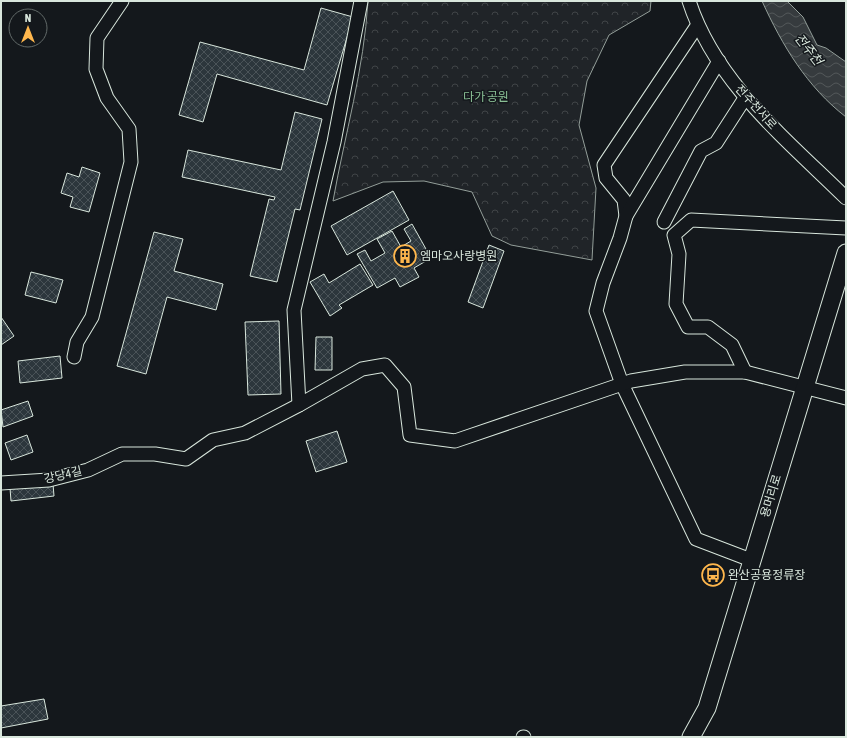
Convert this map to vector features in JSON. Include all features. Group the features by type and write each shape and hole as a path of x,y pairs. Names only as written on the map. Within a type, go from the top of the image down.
{"street":[{"path":"74,357 77,342 92,317 131,162 129,129 107,98 96,69 97,38 122,1"},
{"path":"361,1 334,142 294,310 299,405 362,369 385,365 404,387 410,436 454,441 622,384 685,372 745,372 846,398"},
{"name":"전주천서로","path":"689,1 697,26 745,98 846,198"},
{"path":"626,216 624,200 606,178 604,165 697,26"},
{"path":"720,61 626,216 620,238 603,283 596,311 622,384 696,539 751,560"},
{"path":"664,222 700,151 716,143 745,98"},
{"path":"745,372 732,344 708,327 688,327 676,304 679,254 674,235 691,220 846,228"},
{"name":"용머리로","path":"691,737 706,708 846,253"},
{"name":"강당4길","path":"1,483 49,480 88,470 122,454 155,454 186,459 213,440 245,433 299,405"}],"green space":[{"name":"다가 공원","path":"368,1 651,1 650,11 609,35 587,81 579,125 596,188 592,260 511,245 492,236 472,192 424,181 383,182 333,201 363,52"}],"water":[{"name":"전주천","path":"762,1 787,1 803,17 817,45 826,48 846,62 846,117 819,92 797,64 778,33"}],"building":[{"path":"321,8 353,17 327,105 217,74 203,122 179,115 200,42 304,70"},
{"path":"295,112 322,119 300,210 295,209 277,282 250,276 269,199 274,200 275,197 182,177 188,150 281,170"},
{"path":"82,167 100,173 89,212 70,207 73,197 61,193 67,173 79,177"},
{"path":"393,191 409,220 347,255 331,226"},
{"name":"엠마오사랑병원","path":"412,224 431,258 414,268 419,277 400,287 395,278 377,288 357,254 365,250 371,261 385,253 377,239 392,231 401,247 411,241 404,229"},
{"path":"154,232 183,239 174,271 223,284 216,310 167,297 146,374 117,366"},
{"path":"489,245 504,251 483,308 468,302"},
{"path":"360,264 373,285 339,305 342,308 330,316 310,282 324,274 329,283"},
{"path":"31,272 63,280 56,303 25,295"},
{"path":"1,317 14,336 1,345"},
{"path":"279,321 281,394 248,395 245,322"},
{"path":"316,337 332,337 332,370 315,370"},
{"path":"60,356 62,378 20,383 18,361"},
{"path":"28,401 33,416 3,427 1,410"},
{"path":"337,431 347,462 316,472 306,441"},
{"path":"27,435 33,452 11,460 5,443"},
{"path":"53,484 54,496 11,501 10,488"},
{"path":"44,699 48,719 1,728 1,706"}],"place":[{"name":"엠마오사랑병원","path":"405,256"},
{"name":"완산공용정류장","path":"713,575"}]}
